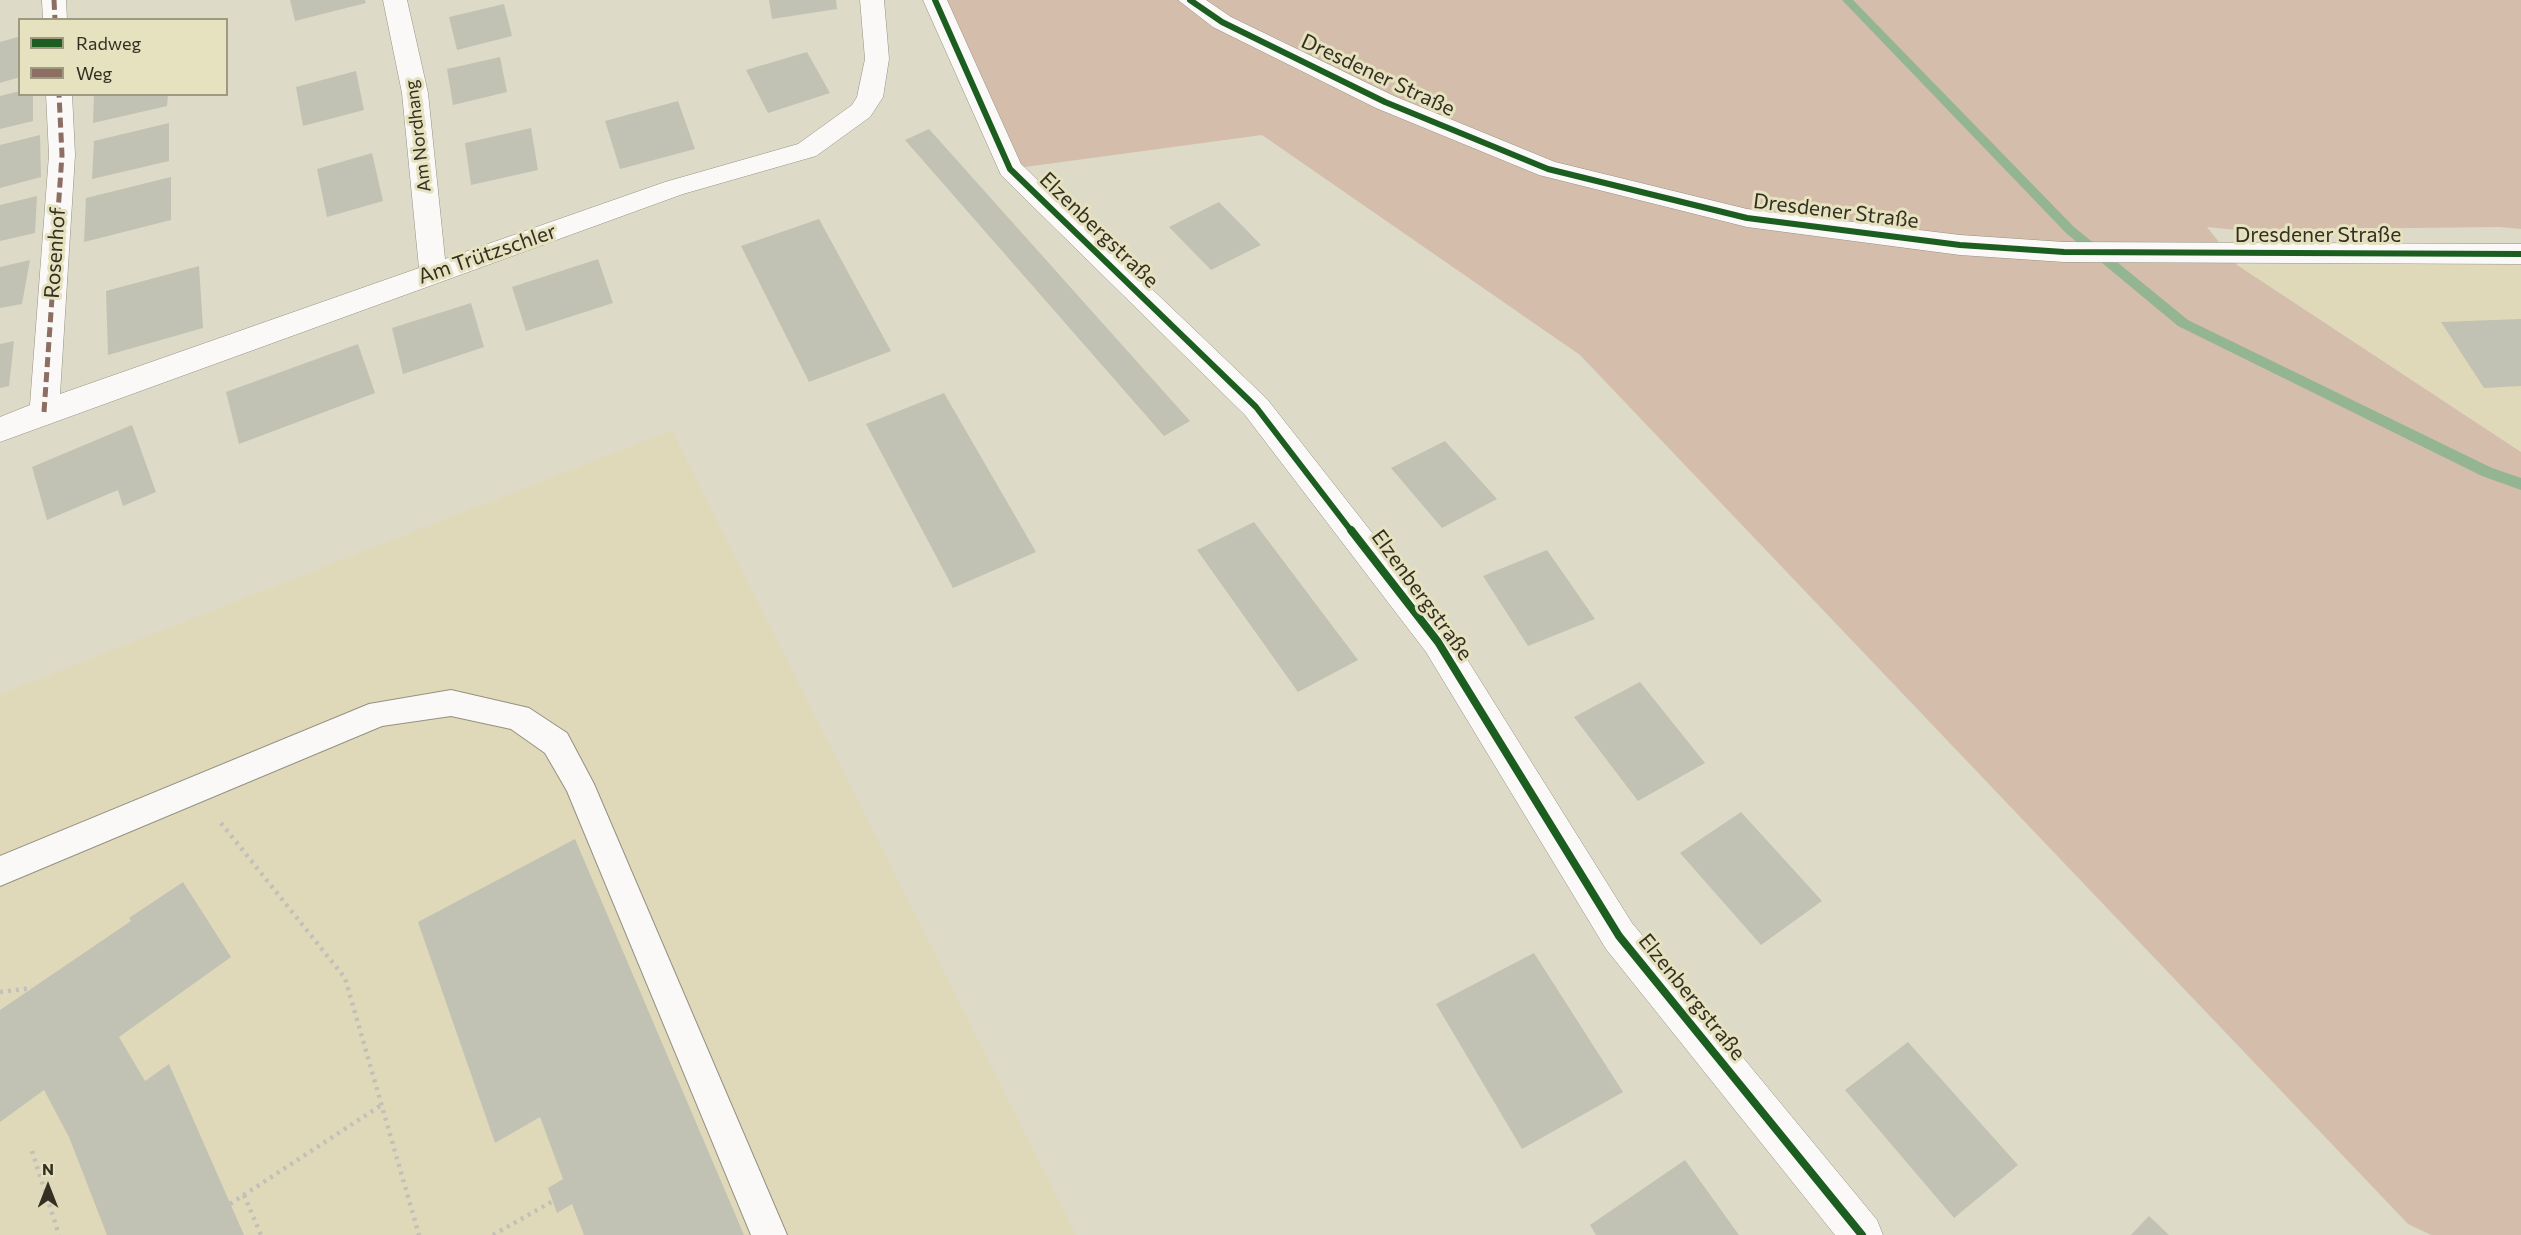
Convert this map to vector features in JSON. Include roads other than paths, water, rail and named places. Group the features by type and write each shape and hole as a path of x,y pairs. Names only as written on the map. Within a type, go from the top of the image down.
{"street":[{"path":"54,0 55,18"},
{"name":"Am Nordhang","path":"395,0 415,93 433,273"},
{"name":"Am Trützschler","path":"0,430 44,412 674,188 807,150 861,111 870,98 877,59 872,0"},
{"name":"Elzenbergstraße","path":"935,0 1010,169 1256,407 1438,642 1619,936 1862,1235"},
{"name":"Dresdener Straße","path":"1190,0 1222,22 1386,102 1548,169 1747,218 1960,245 2064,252 2521,254"},
{"name":"Rosenhof","path":"44,412 62,155 59,96"}],"lane":[{"path":"0,872 380,713 451,702 518,717 556,743 579,784 770,1235"}],"waterway":[{"path":"1847,0 2070,230 2183,323 2487,472 2521,484"}]}
